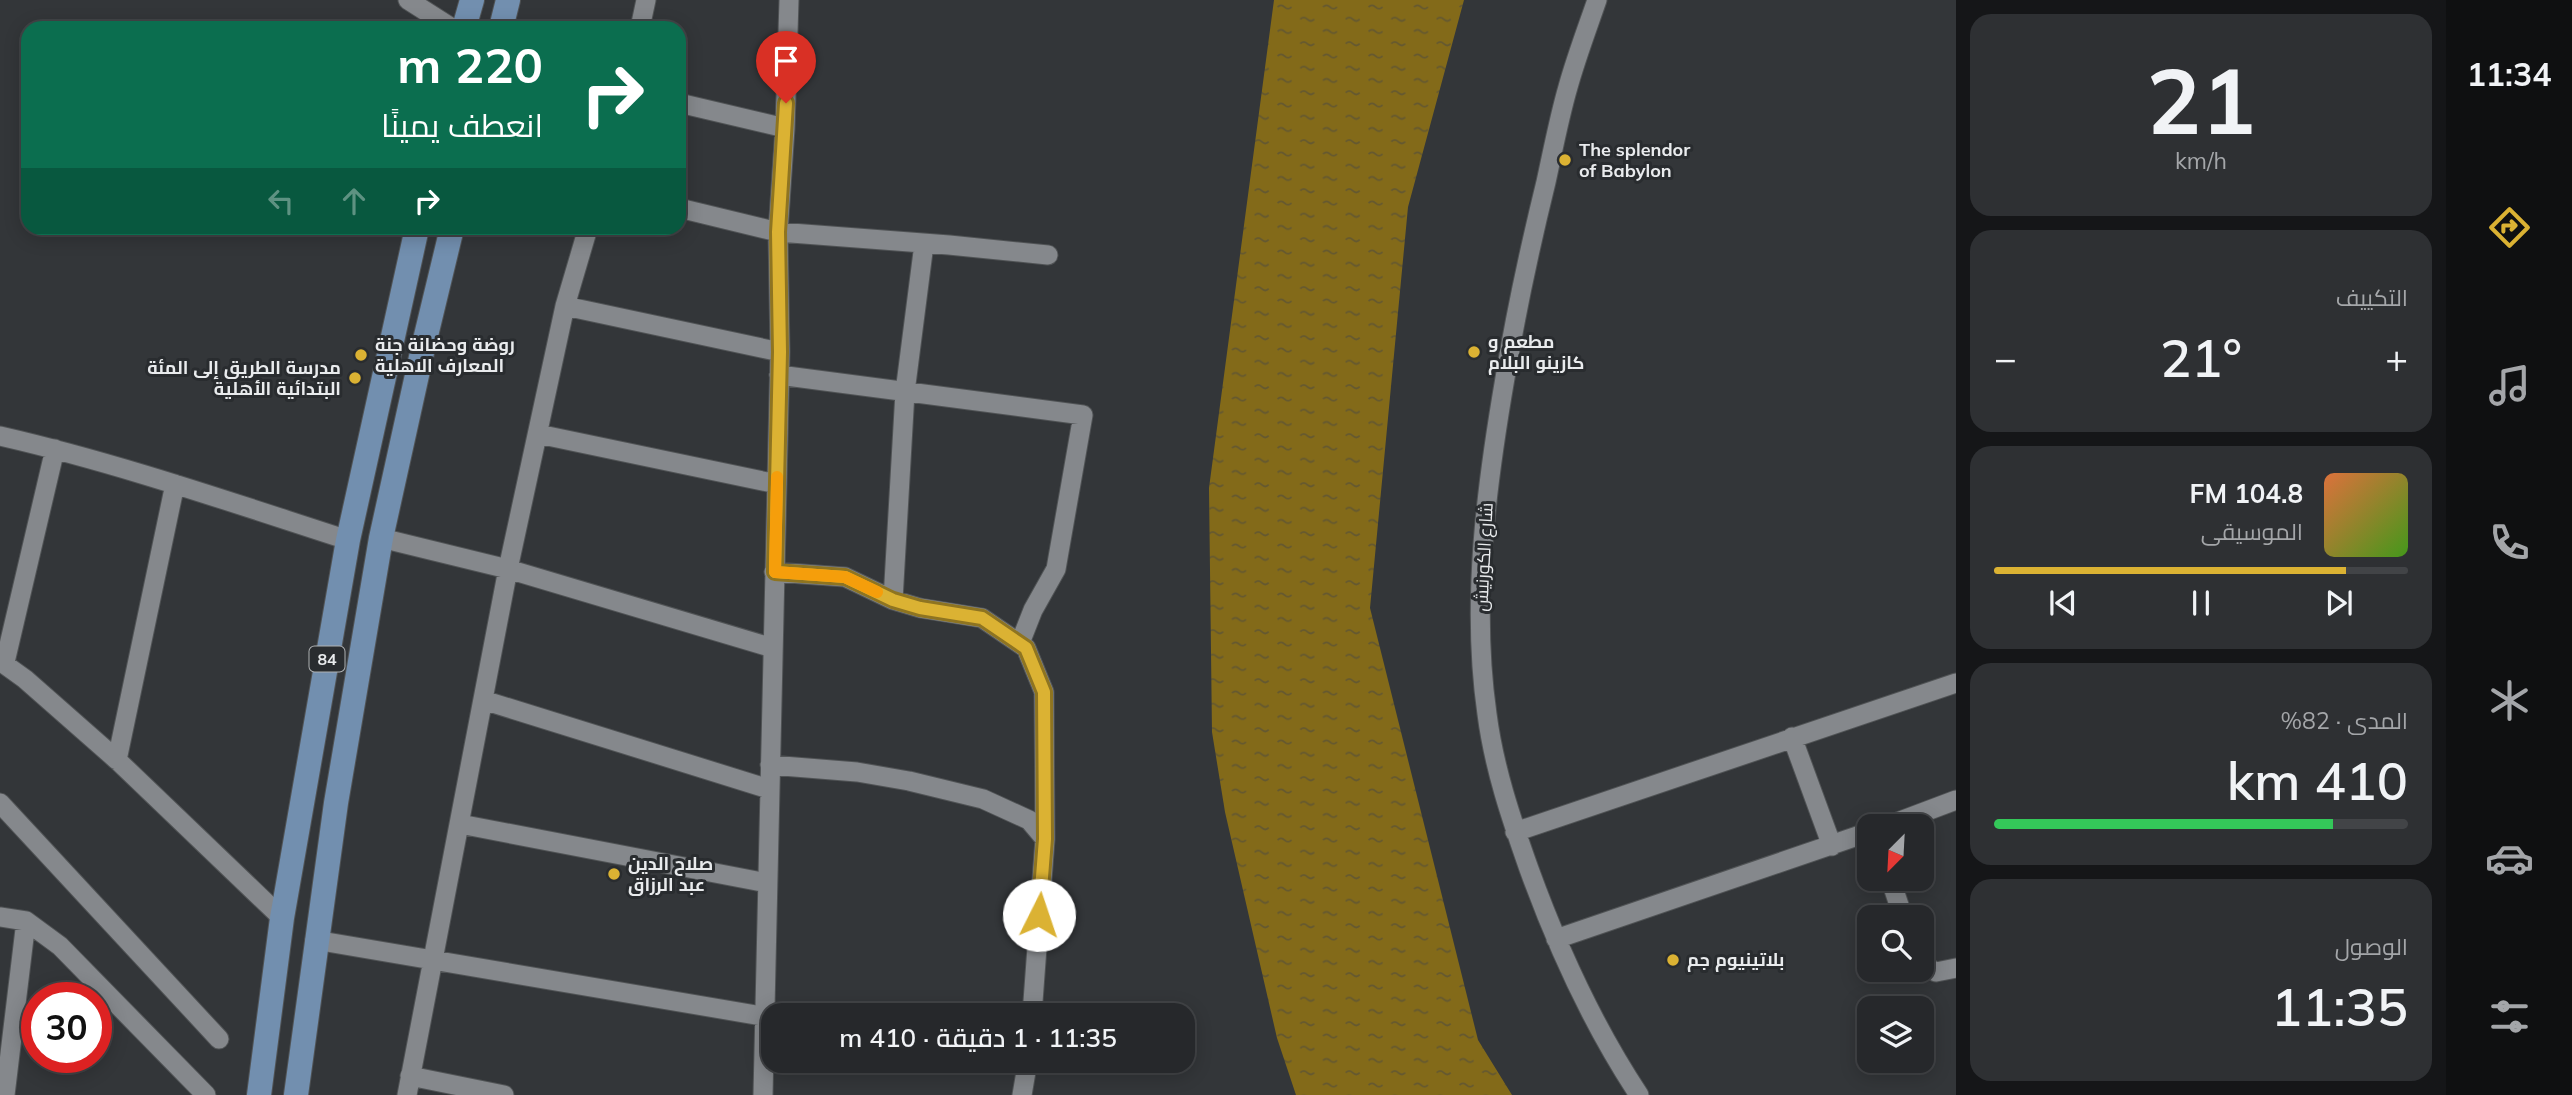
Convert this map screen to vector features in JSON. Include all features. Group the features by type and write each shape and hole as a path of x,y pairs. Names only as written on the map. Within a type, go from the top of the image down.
{"main road":[{"path":"466,21 472,0"},
{"path":"503,21 508,0"},
{"name":"84","path":"259,1095 282,918 348,540 415,235"},
{"name":"84","path":"296,1095 335,803 381,538 450,235"}],"street":[{"path":"408,0 441,21"},
{"path":"642,21 646,0"},
{"path":"769,1003 767,883 780,352 778,232 789,0"},
{"name":"شارع الكورنيش","path":"1597,0 1568,86 1517,306 1488,493 1481,589 1483,685 1494,754 1515,832 1556,939 1590,1015 1614,1059 1639,1095"},
{"path":"686,105 785,128"},
{"path":"686,210 778,232 1048,255"},
{"path":"504,1095 409,1086 508,569 565,306 586,235"},
{"path":"893,600 905,392 924,244"},
{"path":"565,306 780,352"},
{"path":"779,375 1083,415 1056,569 1033,610 1020,643"},
{"path":"538,434 777,484"},
{"path":"0,436 174,484 348,540"},
{"path":"55,449 3,661 117,760 282,918"},
{"path":"117,760 174,484"},
{"path":"381,538 508,569 773,648"},
{"path":"775,572 845,577 893,600 920,608 982,618 1026,648 1044,692 1045,839 1033,1003"},
{"path":"1515,832 1956,683"},
{"path":"484,700 769,789"},
{"path":"1792,737 1832,846"},
{"path":"770,765 857,772 983,799 1029,820 1045,839"},
{"path":"1919,814 1956,800"},
{"path":"0,803 219,1039"},
{"path":"460,824 767,883"},
{"path":"1556,939 1857,837"},
{"path":"0,917 26,920 60,946 206,1095"},
{"path":"5,1095 26,920"},
{"path":"315,940 761,1017"},
{"path":"1934,971 1956,968"},
{"path":"763,1095 765,1073"},
{"path":"1022,1095 1026,1073"}],"water":[{"path":"1274,0 1464,0 1408,207 1370,608 1478,1040 1512,1095 1296,1095 1277,1038 1225,812 1212,732 1209,488"}],"slow traffic":[{"path":"777,477 775,572 845,577 877,592"}],"place":[{"name":"The splendor of Babylon","path":"1565,160"},
{"name":"مطعم و كازينو البلام","path":"1474,352"},
{"name":"روضة وحضانة جنة المعارف الاهلية","path":"361,355"},
{"name":"مدرسة الطريق إلى المئة البتدائية الأهلية","path":"355,378"},
{"name":"صلاح الدين عبد الرزاق","path":"614,874"},
{"name":"بلاتينيوم جم","path":"1673,960"}],"route":[{"path":"786,103 778,232 780,352 775,572 845,577 893,600 920,608 982,618 1026,648 1044,692 1045,839 1039,915"}]}
